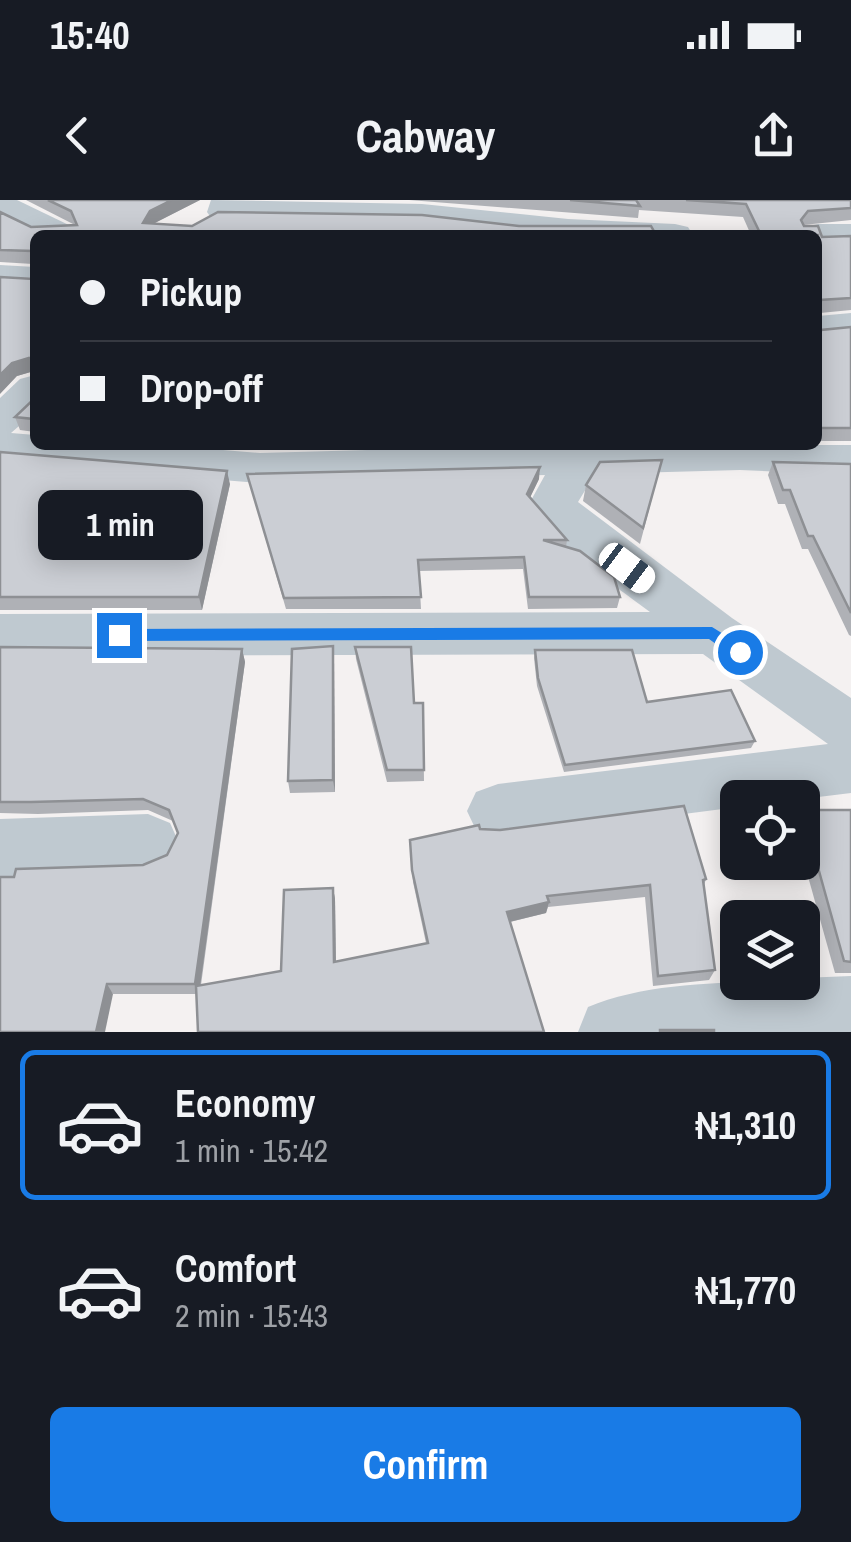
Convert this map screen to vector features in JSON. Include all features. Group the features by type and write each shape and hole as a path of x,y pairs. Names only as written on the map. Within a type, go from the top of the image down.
{"street":[{"path":"0,205 50,230"},
{"path":"217,207 224,212 422,214 568,230"},
{"path":"822,235 851,235"},
{"path":"0,276 30,278"},
{"path":"822,328 851,325"},
{"path":"0,376 30,376"},
{"path":"0,422 30,393"},
{"path":"0,447 30,449"},
{"path":"37,450 260,468 500,452 851,460"},
{"path":"553,504 585,451"},
{"path":"500,452 570,524 712,633 851,730"},
{"path":"0,636 712,633"},
{"path":"498,811 851,767"},
{"path":"0,848 148,843"},
{"path":"613,1032 764,1014 851,1011"}],"building":[{"path":"48,200 172,200 150,211 143,223 192,226 218,212 422,215 519,226 651,226 653,230 30,230 30,251 0,250 0,212 31,227 77,225 71,211"},
{"path":"570,200 636,200 640,206"},
{"path":"686,200 851,200 851,208 808,211 801,220 804,226 818,226 819,230 759,230 746,204"},
{"path":"851,236 851,298 822,300 822,237"},
{"path":"0,277 30,279 30,359 12,363 0,375"},
{"path":"851,327 851,428 822,428 822,330"},
{"path":"30,403 30,419 15,417"},
{"path":"0,452 227,471 199,597 0,597"},
{"path":"662,460 643,528 586,485 600,462"},
{"path":"773,462 851,464 851,613 813,536 808,536 790,490 783,490"},
{"path":"540,467 527,494 567,540 543,540 580,551 614,577 620,597 529,597 524,557 418,560 421,597 284,598 247,474"},
{"path":"333,646 333,780 288,781 292,649"},
{"path":"0,647 242,649 195,984 107,984 96,1032 0,1032 0,877 14,877 16,869 143,865 167,855 178,833 169,810 143,799 0,802"},
{"path":"355,647 411,647 414,703 423,703 424,770 387,770"},
{"path":"535,650 632,650 647,702 731,690 755,741 565,765 538,678"},
{"path":"684,806 706,879 703,880 715,970 658,976 650,885 547,896 549,902 507,912 544,1032 198,1032 196,986 281,971 284,890 333,888 334,962 428,943 412,870 410,840 479,825 480,829 500,830"},
{"path":"820,810 851,810 851,962 844,961 820,875"},
{"path":"714,1030 714,1032 660,1032"}],"route":[{"path":"119,635 712,633 740,652"}]}
